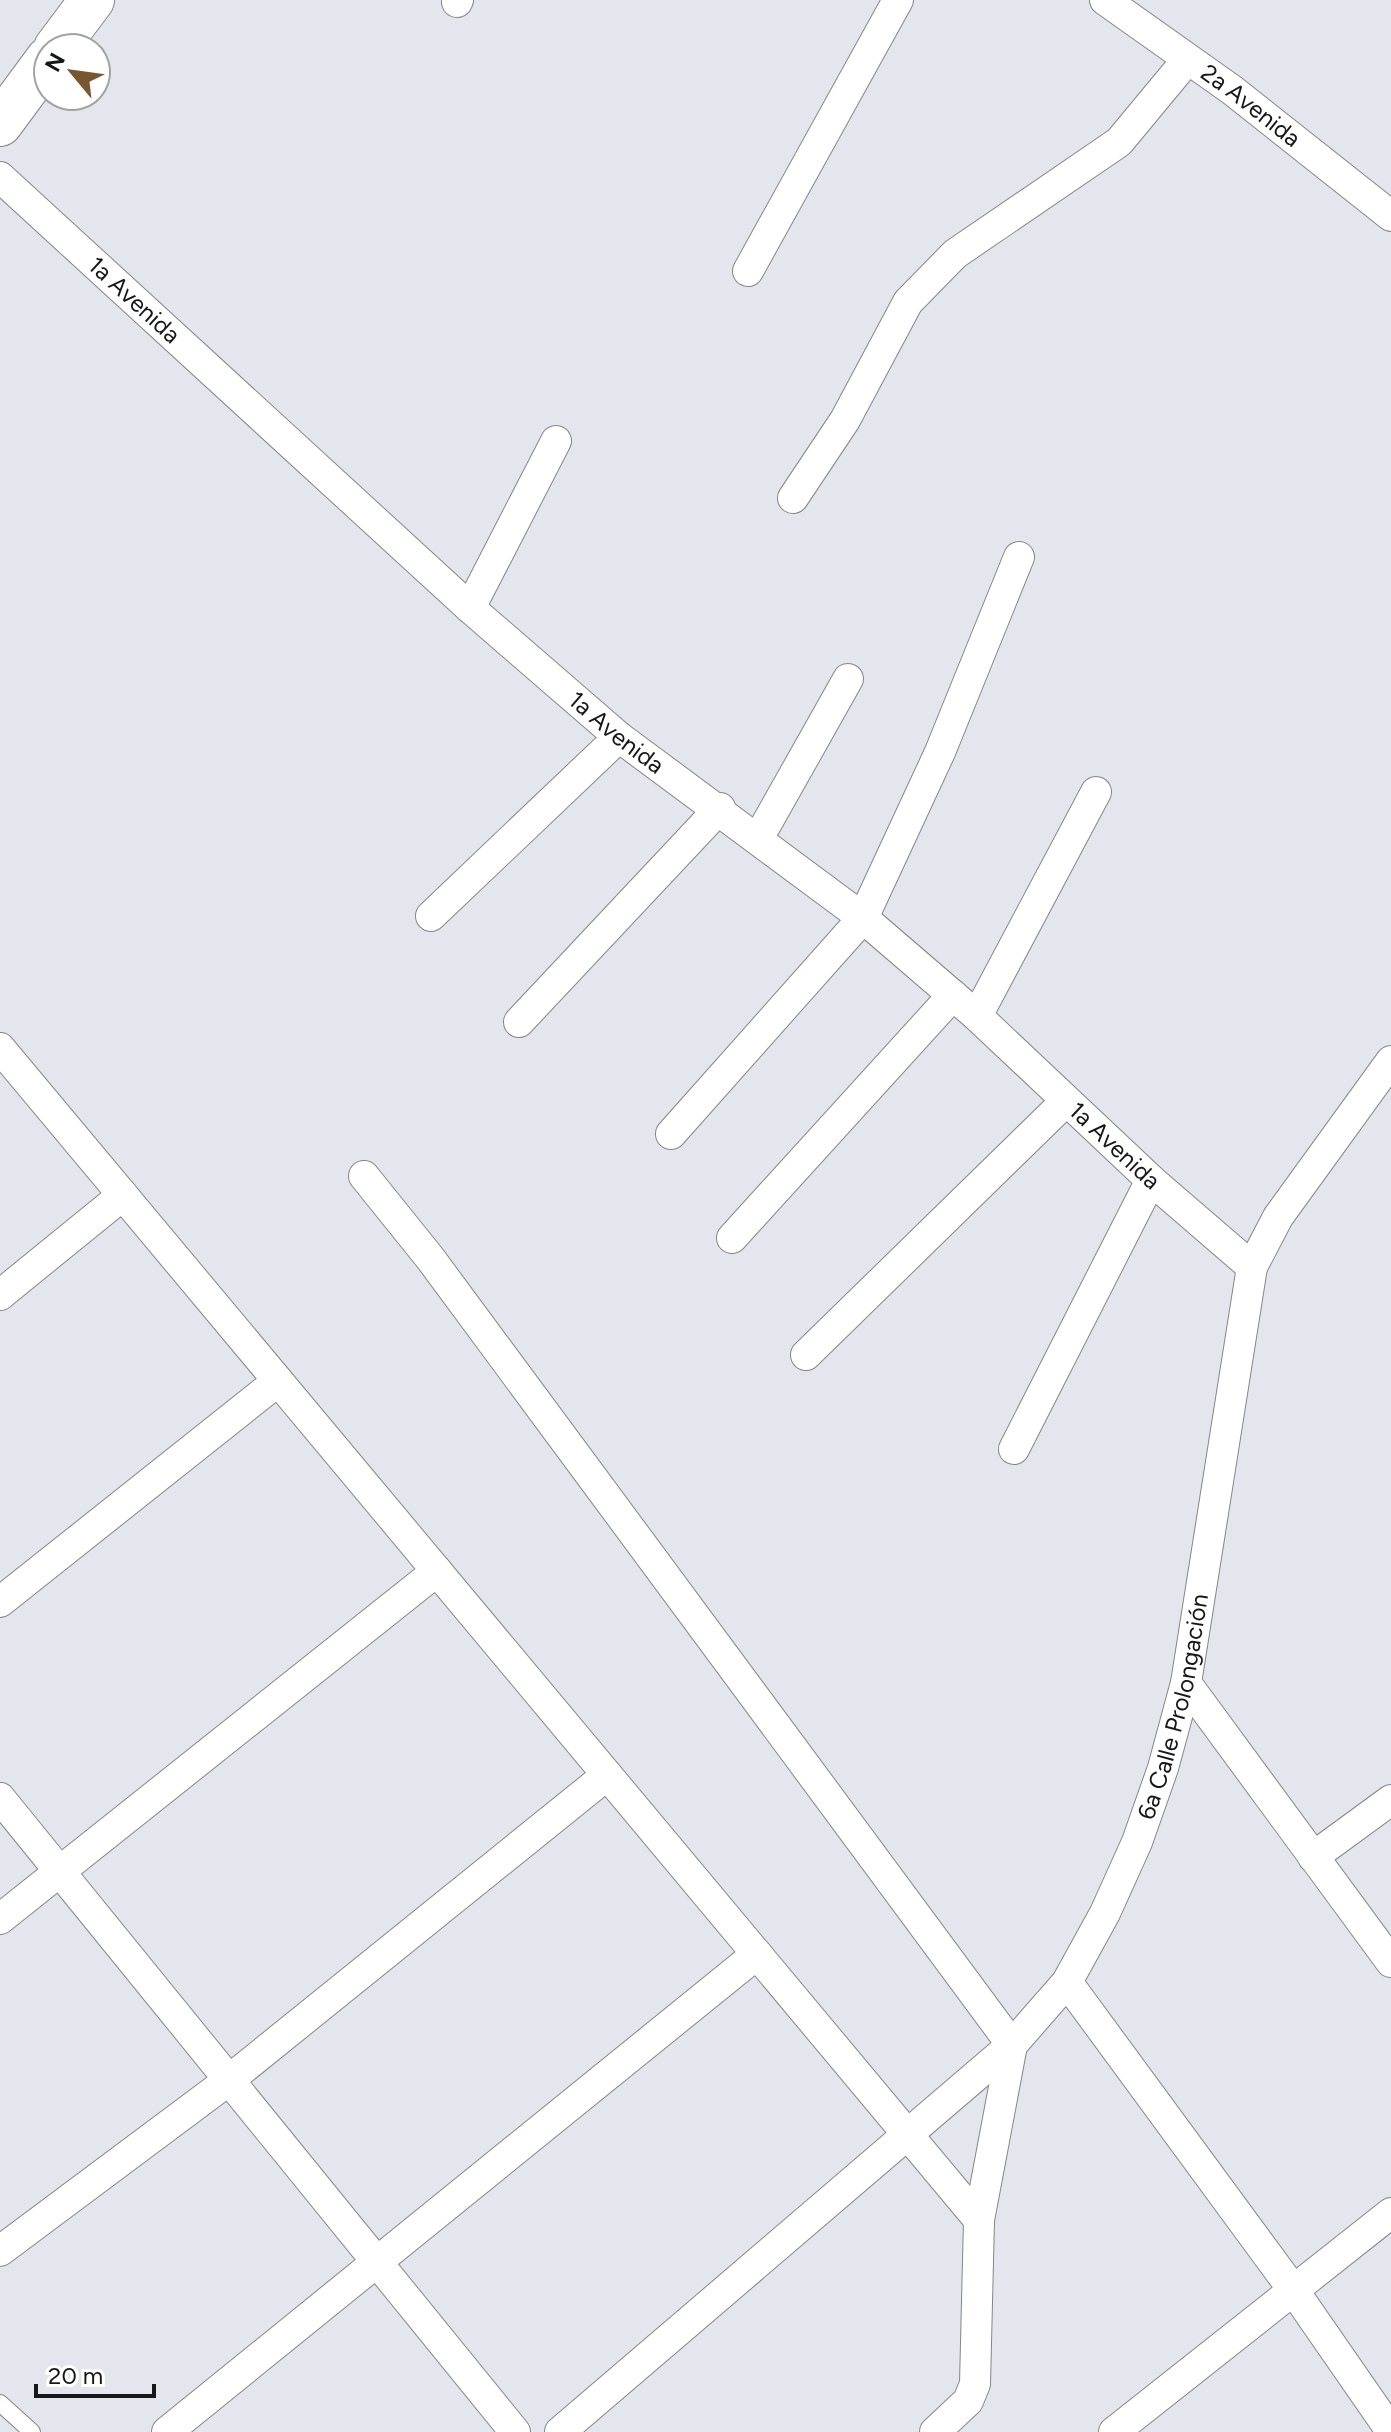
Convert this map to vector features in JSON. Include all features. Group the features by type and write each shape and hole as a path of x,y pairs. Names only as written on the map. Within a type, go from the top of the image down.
{"street":[{"path":"68,32 92,0"},
{"path":"748,271 898,0"},
{"name":"2a Avenida","path":"1105,0 1232,90 1391,216"},
{"path":"793,498 845,420 908,302 955,254 1119,142 1187,60"},
{"path":"0,124 32,81"},
{"name":"1a Avenida","path":"0,177 470,608 619,737 720,808 863,918 977,1016 1151,1180 1252,1267"},
{"path":"470,608 556,441"},
{"path":"671,1134 863,918 940,752 1019,557"},
{"path":"759,837 848,679"},
{"path":"431,916 619,737"},
{"path":"977,1016 1096,792"},
{"path":"519,1022 720,808"},
{"path":"732,1238 953,995"},
{"path":"0,1048 979,2220"},
{"name":"6a Calle Prolongación","path":"560,2432 1012,2045 1067,1982 1105,1913 1137,1842 1163,1768 1186,1683 1252,1267 1278,1217 1391,1061"},
{"path":"806,1355 1066,1101"},
{"path":"364,1176 430,1258 1012,2045 979,2220 975,2384 968,2401 935,2432"},
{"path":"1014,1449 1151,1180"},
{"path":"0,1295 123,1195"},
{"path":"0,1602 278,1381"},
{"path":"0,1919 437,1571"},
{"path":"1186,1683 1391,1962"},
{"path":"0,2251 229,2080 607,1775"},
{"path":"0,1798 380,2261 515,2432"},
{"path":"1313,1857 1391,1800"},
{"path":"167,2432 757,1954"},
{"path":"1067,1982 1294,2291 1391,2431"},
{"path":"1114,2432 1391,2213"}],"lane":[{"path":"0,2403 32,2432"}]}
